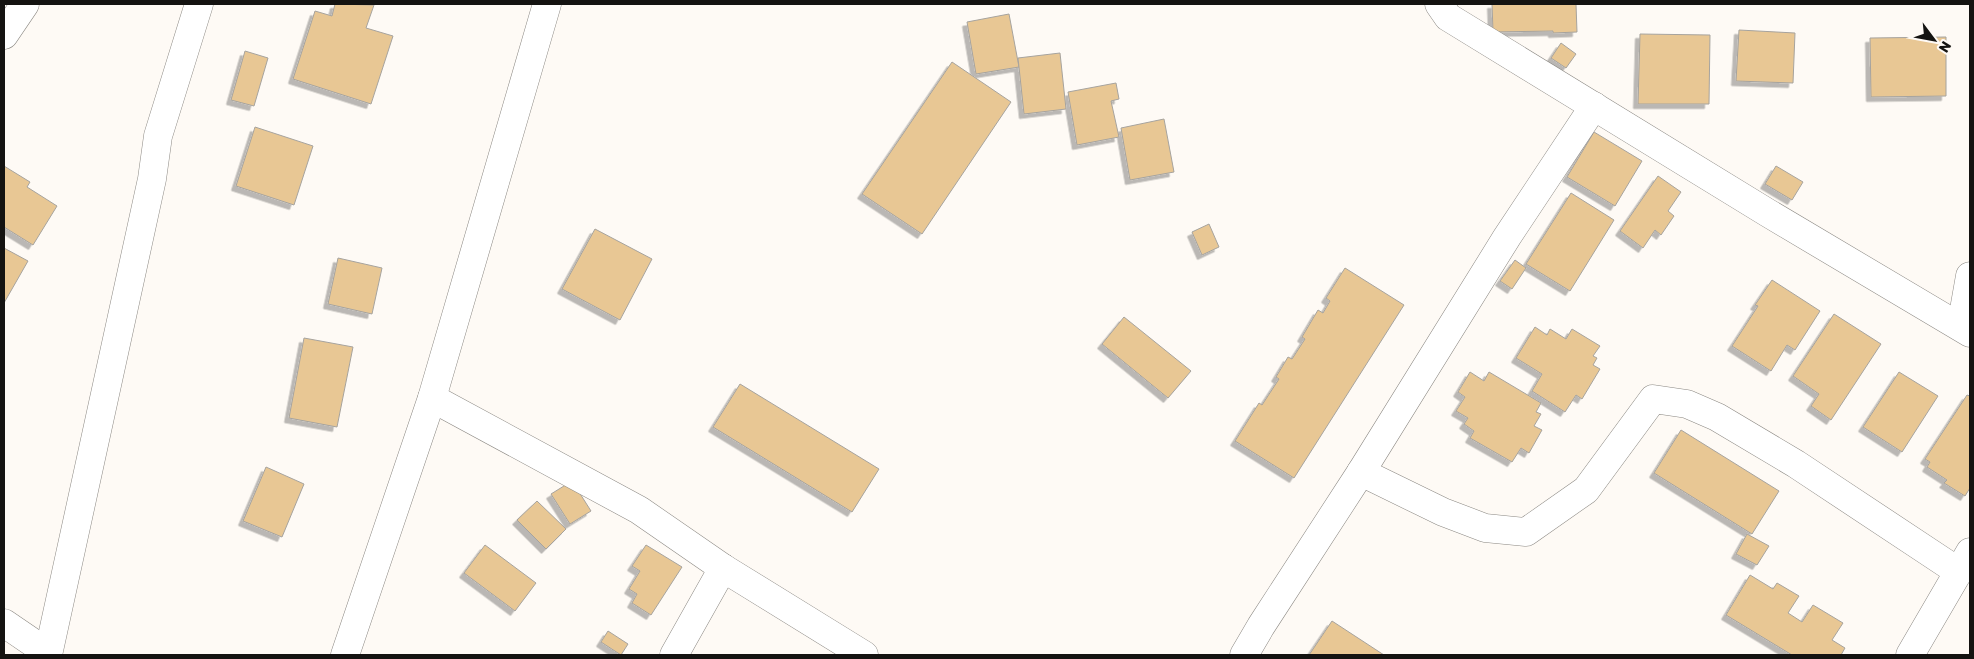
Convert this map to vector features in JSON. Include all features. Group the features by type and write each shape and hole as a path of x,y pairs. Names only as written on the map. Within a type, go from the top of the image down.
{"street":[{"path":"4,35 25,4"},
{"path":"4,623 48,654 150,188 158,136 200,4"},
{"path":"345,655 432,398 548,4"},
{"path":"1439,4 1448,17 1768,213 1966,330 1970,276"},
{"path":"1244,655 1361,472 1507,237 1594,106"},
{"path":"432,398 639,510 723,568 864,655"},
{"path":"1361,472 1443,512 1485,528 1526,532 1586,490 1653,399 1687,404 1717,417 1965,562 1910,655"},
{"path":"674,655 723,568"}],"building":[{"path":"335,4 374,5 366,28 393,36 371,104 293,79 315,11 332,16"},
{"path":"1492,4 1576,4 1577,32 1493,32"},
{"path":"1009,14 1019,67 976,74 967,22"},
{"path":"1739,30 1795,33 1793,83 1736,81"},
{"path":"1640,34 1710,35 1709,104 1638,104"},
{"path":"1946,37 1946,96 1871,97 1870,38"},
{"path":"1561,43 1576,54 1566,68 1551,58"},
{"path":"245,51 268,58 254,106 231,100"},
{"path":"1060,53 1066,109 1024,114 1018,58"},
{"path":"952,62 1011,102 922,234 862,194"},
{"path":"1116,83 1119,99 1111,101 1119,137 1077,145 1068,92"},
{"path":"1164,119 1174,172 1130,180 1121,128"},
{"path":"255,127 313,146 294,205 236,186"},
{"path":"1594,132 1642,161 1615,206 1567,177"},
{"path":"4,166 30,182 27,187 57,206 33,245 4,227"},
{"path":"1776,166 1803,182 1792,200 1765,184"},
{"path":"1658,176 1681,192 1668,211 1674,216 1661,235 1655,230 1643,248 1620,231"},
{"path":"1571,193 1614,220 1570,291 1526,264"},
{"path":"1209,224 1219,247 1202,255 1192,232"},
{"path":"595,229 652,259 620,320 562,289"},
{"path":"4,248 28,261 4,303"},
{"path":"338,258 382,268 372,314 328,304"},
{"path":"1515,260 1526,268 1512,289 1500,281"},
{"path":"1345,268 1404,305 1294,478 1235,441 1259,403 1262,405 1279,379 1276,377 1288,357 1292,359 1305,339 1302,337 1318,310 1323,313 1330,301 1326,298"},
{"path":"1772,280 1820,311 1795,350 1787,345 1771,371 1732,346 1758,306 1755,305"},
{"path":"1834,314 1881,344 1831,420 1811,406 1819,394 1793,376"},
{"path":"1124,317 1191,371 1168,398 1102,344"},
{"path":"1535,327 1547,335 1550,329 1566,339 1572,329 1600,346 1593,356 1597,358 1593,365 1600,369 1582,399 1576,395 1565,412 1532,391 1542,374 1516,358"},
{"path":"304,338 353,347 337,427 289,418"},
{"path":"1470,372 1484,381 1489,372 1541,403 1536,412 1541,414 1534,426 1542,430 1529,453 1521,448 1512,462 1470,438 1474,431 1464,424 1468,418 1456,411 1465,397 1458,392"},
{"path":"1899,372 1938,396 1902,452 1863,427"},
{"path":"740,384 879,469 852,512 713,427"},
{"path":"1967,395 1970,396 1970,488 1965,496 1944,483 1947,480 1927,467 1930,462 1925,459"},
{"path":"1681,430 1779,491 1752,534 1654,473"},
{"path":"266,467 304,484 282,537 243,521"},
{"path":"572,481 591,511 570,524 551,494"},
{"path":"537,501 566,529 546,549 517,520"},
{"path":"1747,534 1769,546 1757,565 1736,554"},
{"path":"485,545 536,583 515,611 464,573"},
{"path":"646,545 682,567 651,615 632,603 637,594 629,589 640,571 632,566"},
{"path":"1750,575 1773,589 1777,583 1799,596 1788,613 1802,622 1813,605 1843,623 1832,640 1845,648 1841,655 1792,655 1726,615"},
{"path":"1332,621 1384,655 1309,655"},
{"path":"608,631 628,644 621,655 601,642"}]}
